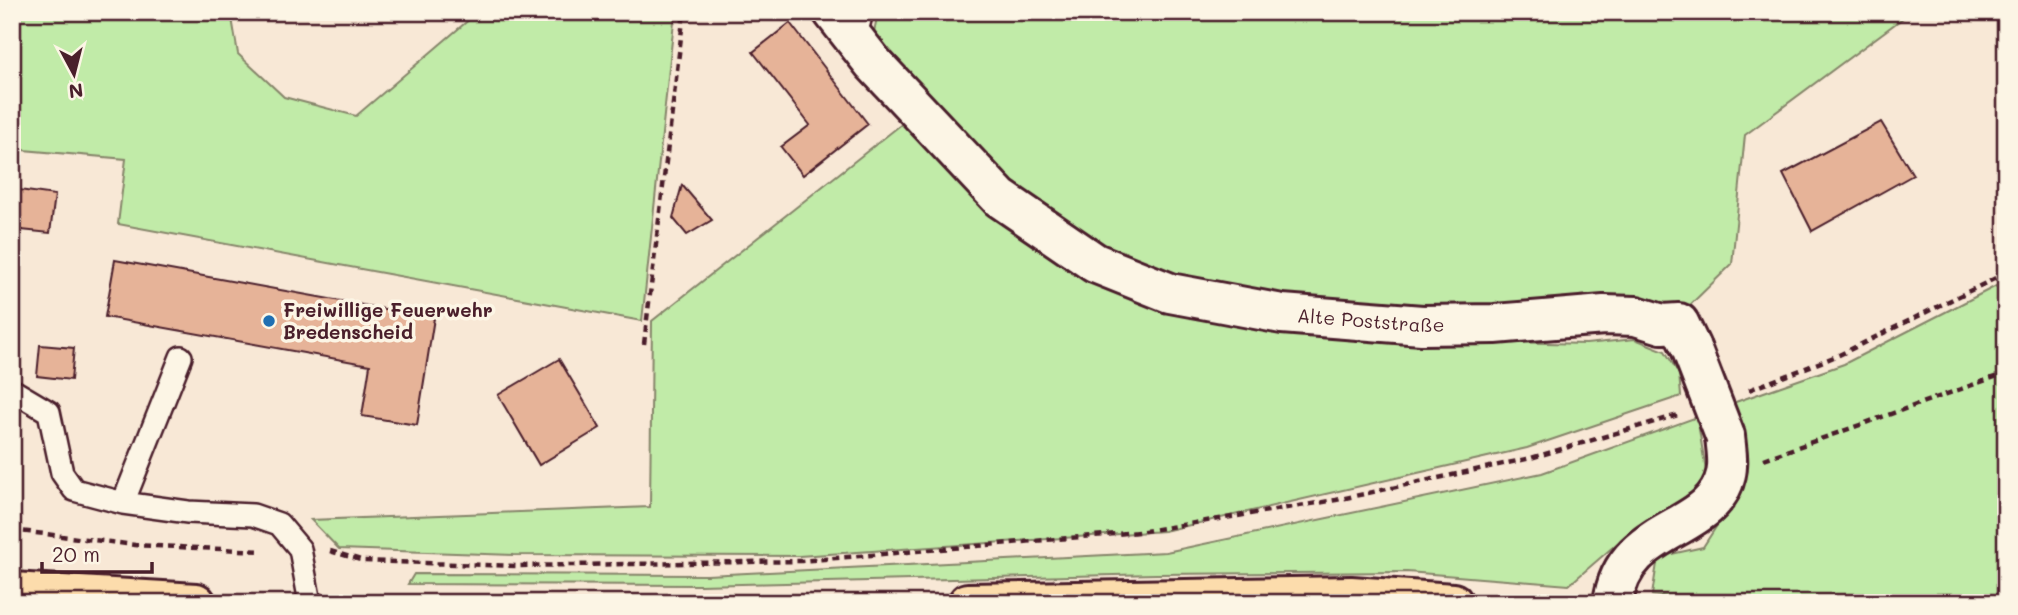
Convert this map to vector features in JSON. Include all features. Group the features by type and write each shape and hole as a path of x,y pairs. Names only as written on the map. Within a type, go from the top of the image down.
{"main road":[{"path":"12,592 196,603"},
{"path":"968,603 1323,596 1412,598 1453,603"}],"street":[{"name":"Alte Poststraße","path":"850,21 958,157 1000,198 1096,263 1170,293 1283,314 1462,326 1577,316 1636,316 1651,322 1679,323 1691,348 1726,454"},
{"path":"1613,603 1631,555 1697,513 1721,488 1726,454"}],"lane":[{"path":"123,503 181,357"},
{"path":"12,390 49,412 62,473 74,490 123,503 188,512 253,515 278,524 300,549 310,603"}],"path":[{"path":"644,344 684,12"},
{"path":"1740,393 1839,355 2006,273"},
{"path":"1726,454 2006,373"},
{"path":"364,561 516,566 801,561 1139,532 1336,500 1531,458 1691,411"},
{"path":"12,530 135,545 260,552"}],"green space":[{"path":"12,12 231,12 238,54 284,97 356,116 478,12 675,12 642,321 118,224 126,159 12,149"},
{"path":"878,12 1911,12 1745,135 1732,264 1688,307 1386,314 1138,272 1080,244 942,123 874,32"},
{"path":"903,123 974,196 1056,254 1500,342 1586,344 1635,339 1665,351 1679,374 1681,396 1527,448 1164,531 799,556 514,555 339,549 311,520 650,507 652,321"},
{"path":"2006,281 2006,603 1724,603 1652,595 1658,557 1703,547 1732,502 1724,406 1844,364"},
{"path":"1697,417 1707,477 1694,498 1629,533 1569,585 1407,572 1156,574 700,585 408,584 414,574 707,575 1166,552 1542,473"}],"building":[{"path":"790,23 868,124 803,175 781,147 810,125 753,52"},
{"path":"1881,122 1913,175 1812,231 1783,174"},
{"path":"682,185 712,220 687,235 673,218"},
{"path":"12,189 55,195 50,233 12,229"},
{"path":"115,260 434,318 417,425 362,416 370,365 105,317"},
{"path":"40,345 74,348 71,380 37,376"},
{"path":"559,359 600,428 539,465 498,395"}],"place":[{"name":"Freiwillige Feuerwehr Bredenscheid","path":"269,321"}]}
